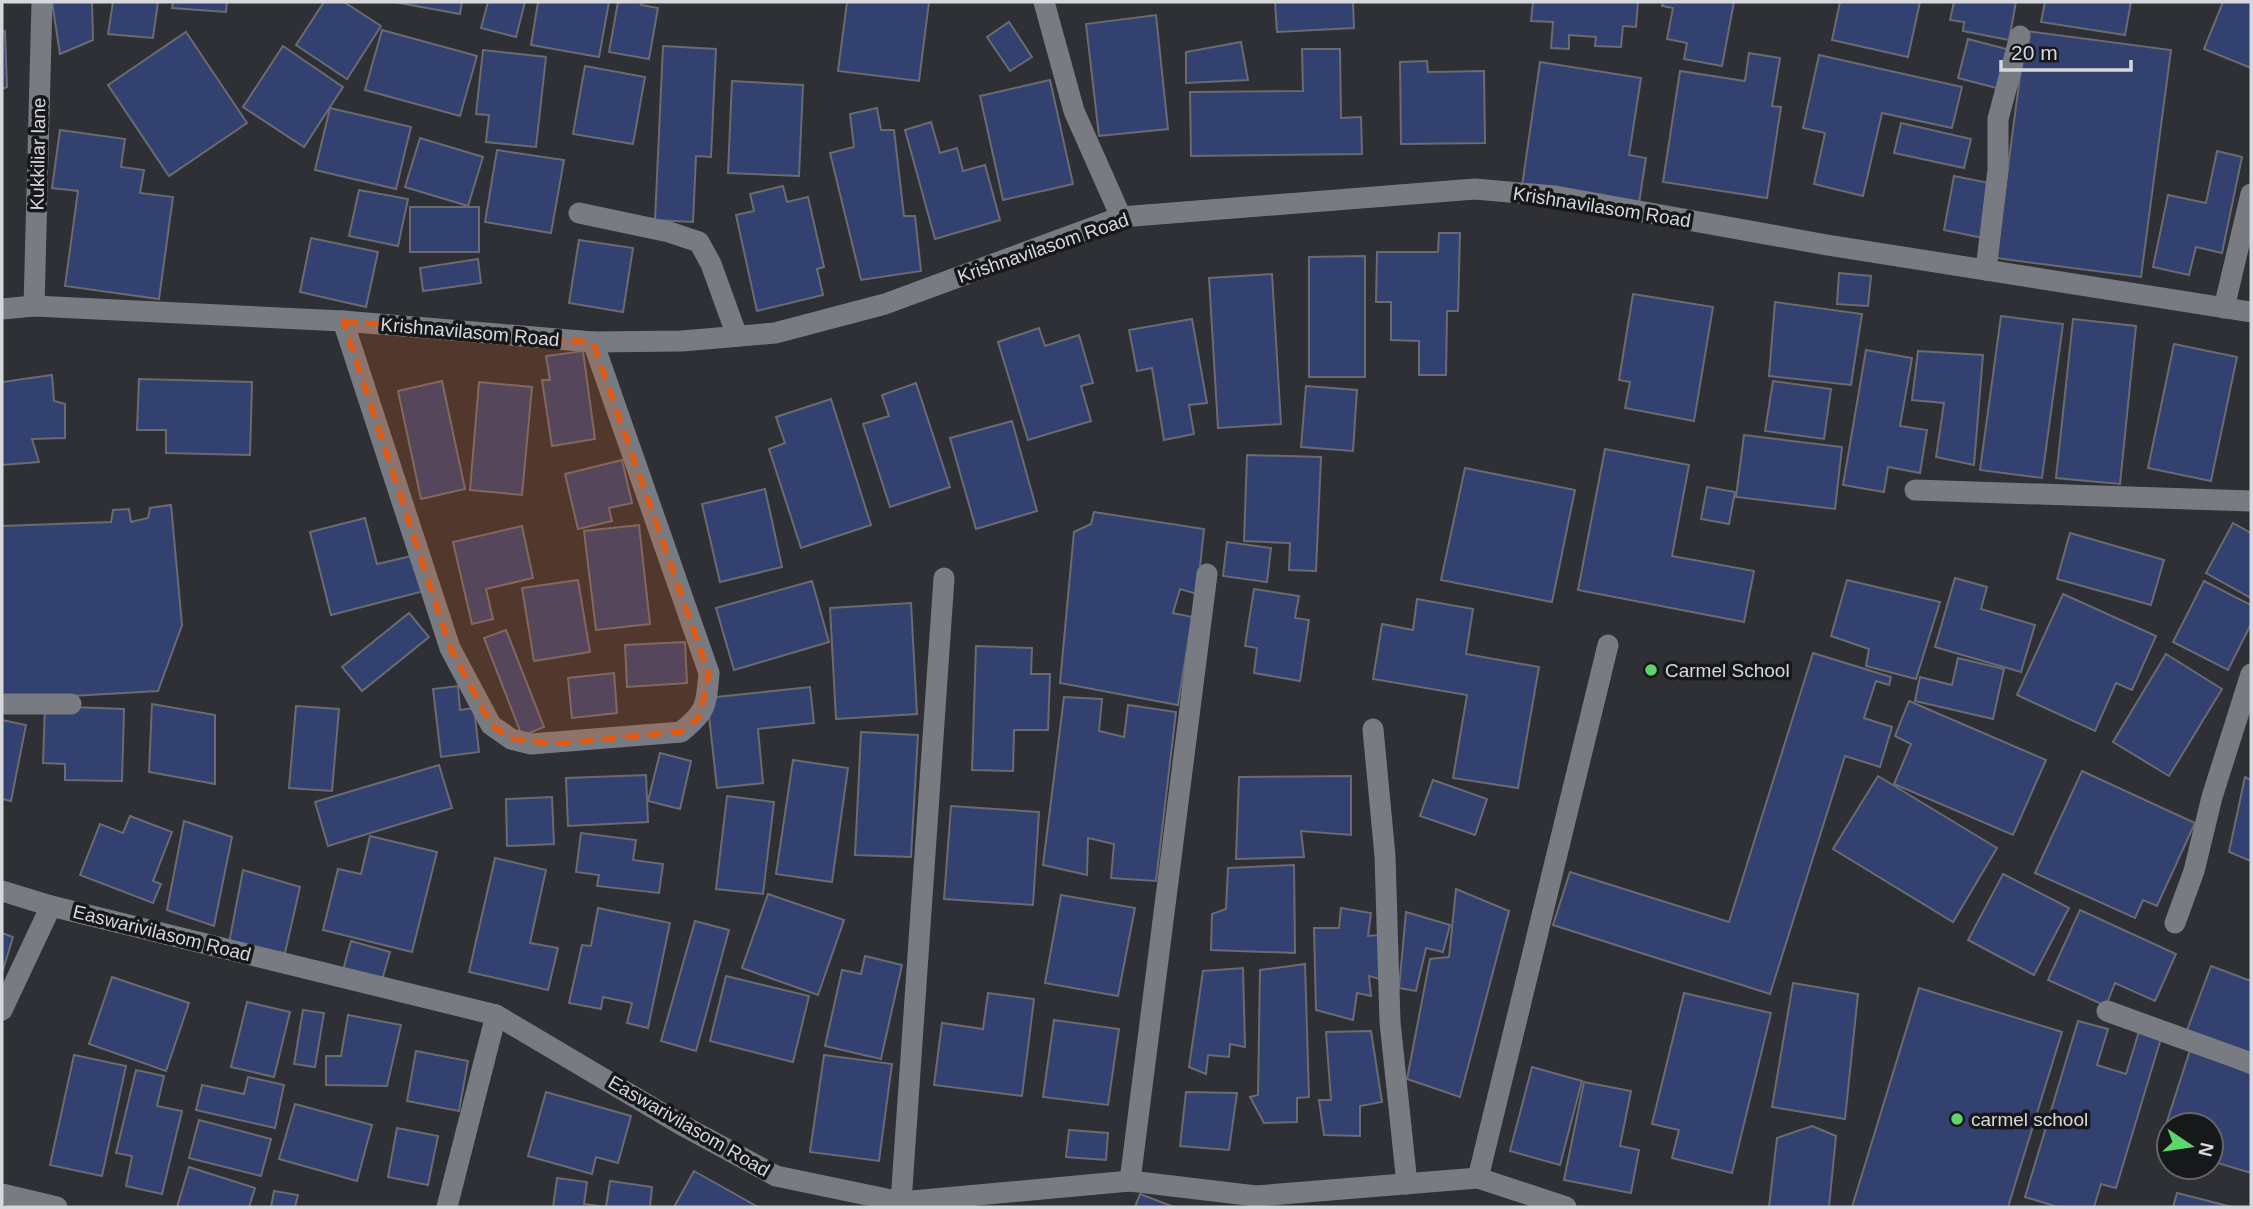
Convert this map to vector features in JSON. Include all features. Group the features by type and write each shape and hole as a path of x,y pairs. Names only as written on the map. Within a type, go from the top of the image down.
{"street":[{"name":"Kukkiliar lane","path":"34,306 42,2"},
{"path":"1044,2 1074,111 1121,217"},
{"path":"1986,270 1998,170 1998,119 2020,36"},
{"name":"Krishnavilasom Road","path":"2,309 34,306 343,321 593,342 682,341 775,333 885,304 1121,217 1475,189 1555,196 1828,245 2251,312"},
{"path":"2224,308 2251,194"},
{"path":"579,213 669,232 699,242 712,264 737,336"},
{"path":"343,321 450,648 491,725 511,739 531,744 681,732 700,717 707,697 709,673 593,342"},
{"path":"1915,490 2251,501"},
{"path":"1130,1181 1207,574"},
{"path":"901,1202 944,578"},
{"path":"1478,1178 1608,645"},
{"path":"2175,923 2194,871 2213,797 2251,674"},
{"path":"2,704 71,704"},
{"path":"1373,729 1385,856 1390,1022 1407,1184"},
{"name":"Easwarivilasom Road","path":"2,891 51,906 496,1014 680,1124 776,1176 901,1202 1130,1181 1251,1201 1478,1178 1566,1207"},
{"path":"2,1010 51,906"},
{"path":"2107,1011 2251,1063"},
{"path":"447,1207 496,1014"},
{"path":"2,1194 57,1207"}],"highlighted area":[{"path":"343,321 593,342 709,673 700,717 681,732 554,744 511,739 491,725 450,648"}],"building":[{"path":"52,2 92,2 93,40 60,54"},
{"path":"113,2 158,2 153,38 108,34"},
{"path":"173,2 227,2 226,12 172,8"},
{"path":"324,2 344,2 381,26 347,79 296,45"},
{"path":"394,2 462,2 460,14"},
{"path":"488,2 525,2 516,37 481,28"},
{"path":"538,2 609,2 599,57 531,45"},
{"path":"618,2 642,2 641,5 658,8 649,59 609,52"},
{"path":"847,2 929,2 919,81 838,71"},
{"path":"1275,2 1353,2 1354,28 1277,32"},
{"path":"1533,2 1638,2 1636,27 1623,26 1621,47 1595,46 1596,37 1569,35 1569,49 1551,48 1553,22 1531,21"},
{"path":"1663,2 1734,2 1722,66 1684,59 1687,43 1667,39 1673,8 1662,6"},
{"path":"1840,2 1920,2 1908,57 1832,40"},
{"path":"1954,2 2016,2 2009,40 1963,31 1964,22 1950,20"},
{"path":"2045,2 2131,2 2125,35 2041,22"},
{"path":"2223,2 2251,2 2251,68 2204,49"},
{"path":"1156,15 1168,129 1099,136 1086,24"},
{"path":"1009,22 1032,57 1010,71 987,37"},
{"path":"382,30 477,56 460,116 365,90"},
{"path":"5,31 7,87 2,89 2,32"},
{"path":"2026,31 2171,50 2141,277 1996,258"},
{"path":"186,32 247,123 169,176 108,85"},
{"path":"1968,39 2014,51 2004,90 1958,78"},
{"path":"1241,42 1248,80 1186,83 1186,52"},
{"path":"283,46 343,87 304,147 243,107"},
{"path":"663,46 716,49 711,157 696,156 693,222 655,220"},
{"path":"1302,49 1340,49 1341,118 1361,117 1362,154 1191,156 1190,92 1303,91"},
{"path":"483,50 546,57 536,147 486,142 489,115 476,114"},
{"path":"1749,53 1780,58 1772,106 1781,107 1767,198 1663,182 1680,71 1745,81"},
{"path":"1819,55 1962,87 1952,128 1882,113 1863,196 1814,184 1825,133 1803,128"},
{"path":"1427,61 1428,72 1484,71 1485,143 1401,144 1400,62"},
{"path":"1540,62 1641,78 1629,155 1646,158 1639,203 1522,186"},
{"path":"585,66 645,77 633,144 573,134"},
{"path":"1050,80 1073,184 1003,200 980,96"},
{"path":"732,81 803,85 799,176 728,173"},
{"path":"330,108 411,127 396,189 315,170"},
{"path":"877,108 881,130 894,130 904,216 915,216 921,271 861,280 830,153 854,147 850,114"},
{"path":"931,122 940,153 957,148 963,171 985,165 1000,220 935,239 905,130"},
{"path":"1901,123 1971,139 1964,168 1894,153"},
{"path":"60,130 125,139 121,167 144,170 140,193 173,197 159,299 65,286 78,191 52,188"},
{"path":"420,138 483,157 468,206 405,187"},
{"path":"497,150 564,160 551,233 485,222"},
{"path":"2217,151 2242,157 2222,253 2196,247 2189,275 2153,267 2168,195 2206,203"},
{"path":"1954,176 1994,184 1983,238 1944,230"},
{"path":"783,186 787,202 808,197 824,267 817,269 823,295 757,311 736,215 754,211 750,194"},
{"path":"359,190 408,199 398,246 349,236"},
{"path":"410,207 479,207 479,252 410,252"},
{"path":"1439,233 1460,233 1458,311 1447,311 1446,375 1419,375 1419,341 1391,340 1391,302 1376,302 1377,252 1438,252"},
{"path":"311,238 378,252 366,307 300,292"},
{"path":"579,240 633,248 623,312 569,303"},
{"path":"1365,256 1365,377 1309,377 1309,257"},
{"path":"478,259 481,283 423,291 420,268"},
{"path":"1839,273 1871,276 1868,306 1837,304"},
{"path":"1272,274 1281,424 1218,428 1209,278"},
{"path":"1633,294 1713,307 1694,421 1625,408 1630,382 1619,380"},
{"path":"1775,302 1862,314 1851,385 1769,376"},
{"path":"2001,316 2063,324 2042,478 1980,470"},
{"path":"1192,319 1207,403 1189,405 1194,434 1164,440 1152,368 1137,371 1129,330"},
{"path":"2073,319 2136,326 2120,484 2056,478"},
{"path":"1039,328 1045,346 1079,335 1093,383 1081,386 1091,421 1028,440 998,342"},
{"path":"2174,344 2237,357 2211,481 2148,468"},
{"path":"1866,350 1912,358 1900,426 1927,430 1920,473 1888,467 1884,492 1843,485"},
{"path":"583,351 595,439 552,446 542,380 550,380 546,356"},
{"path":"1918,351 1983,355 1974,465 1936,457 1944,403 1912,400"},
{"path":"52,375 54,401 65,404 65,438 32,439 39,462 2,465 2,382"},
{"path":"139,379 252,382 250,455 166,453 166,430 137,430"},
{"path":"442,381 465,489 421,499 398,391"},
{"path":"1773,381 1831,389 1824,439 1765,431"},
{"path":"479,382 532,387 522,495 470,490"},
{"path":"916,383 950,487 890,507 863,424 889,416 882,395"},
{"path":"1306,386 1357,390 1353,451 1301,447"},
{"path":"831,399 871,525 801,548 769,449 785,443 776,417"},
{"path":"1012,421 1037,511 976,529 950,438"},
{"path":"1744,435 1842,447 1835,509 1736,497"},
{"path":"1605,449 1689,465 1672,556 1754,571 1744,622 1578,590"},
{"path":"1247,455 1321,457 1316,571 1289,570 1290,543 1244,541"},
{"path":"622,460 632,503 609,508 612,521 578,529 565,474"},
{"path":"1465,468 1575,490 1552,602 1441,580"},
{"path":"1707,487 1735,492 1729,524 1701,519"},
{"path":"765,489 782,567 720,582 702,504"},
{"path":"171,505 182,625 158,691 2,700 2,526 111,522 113,510 129,509 131,522 148,518 150,508"},
{"path":"1094,512 1204,529 1197,594 1180,589 1173,613 1192,617 1178,705 1060,683 1074,532 1091,524"},
{"path":"365,518 377,564 416,555 424,591 331,615 310,532"},
{"path":"2233,523 2251,533 2251,598 2206,573"},
{"path":"639,525 650,624 596,630 584,531"},
{"path":"522,526 533,578 486,589 493,619 472,624 453,542"},
{"path":"2070,533 2164,560 2151,605 2057,579"},
{"path":"1227,542 1271,548 1267,582 1223,576"},
{"path":"1955,578 1987,587 1981,609 2035,625 2021,672 1935,647"},
{"path":"578,580 590,652 534,661 522,588"},
{"path":"1847,580 1940,602 1916,679 1866,666 1869,649 1831,636"},
{"path":"812,581 829,642 734,670 716,608"},
{"path":"2204,581 2251,605 2251,624 2228,670 2173,642"},
{"path":"1254,589 1299,596 1295,618 1309,620 1300,681 1254,673 1257,648 1245,646"},
{"path":"2063,594 2156,636 2132,690 2116,683 2095,731 2017,695"},
{"path":"1417,599 1473,609 1466,654 1539,667 1518,788 1453,778 1467,695 1373,679 1382,624 1413,630"},
{"path":"911,603 917,714 836,719 830,608"},
{"path":"409,613 429,637 362,691 342,667"},
{"path":"506,630 544,727 522,736 484,638"},
{"path":"685,642 687,683 627,687 625,645"},
{"path":"976,646 1032,648 1031,674 1050,674 1048,730 1014,730 1013,771 972,770"},
{"path":"1813,653 1891,677 1889,685 1876,681 1864,718 1892,727 1880,767 1845,756 1770,994 1553,925 1570,872 1729,922"},
{"path":"2166,654 2222,689 2169,776 2113,742"},
{"path":"1958,658 2004,669 1993,719 1915,701 1920,677 1952,685"},
{"path":"614,673 617,713 572,718 568,678"},
{"path":"458,686 460,710 474,708 479,752 441,757 433,689"},
{"path":"810,687 814,723 758,729 763,783 717,788 707,698"},
{"path":"1064,697 1102,699 1099,731 1124,737 1128,705 1176,712 1156,881 1111,878 1114,844 1088,838 1087,875 1043,865"},
{"path":"1909,701 2046,760 2013,835 1894,784 1911,744 1895,736"},
{"path":"152,704 215,715 215,784 149,772"},
{"path":"45,706 124,709 122,781 65,780 65,764 43,763"},
{"path":"296,706 339,709 332,791 289,788"},
{"path":"2,720 26,725 11,801 2,799"},
{"path":"861,732 918,735 911,857 855,855"},
{"path":"660,753 691,761 680,809 648,801"},
{"path":"793,760 848,768 832,882 776,874"},
{"path":"439,765 452,808 328,846 315,802"},
{"path":"2082,771 2195,823 2157,906 2143,900 2135,918 2035,873"},
{"path":"646,775 648,822 568,826 566,778"},
{"path":"1351,776 1351,835 1301,831 1304,857 1236,859 1239,777"},
{"path":"1878,776 1997,848 1953,922 1833,849"},
{"path":"2245,777 2251,780 2251,861 2229,852"},
{"path":"1433,780 1487,799 1475,835 1420,816"},
{"path":"727,796 774,802 763,894 716,889"},
{"path":"552,797 554,844 507,846 506,799"},
{"path":"951,806 1039,812 1033,905 944,899"},
{"path":"130,816 172,832 153,881 161,884 153,903 80,875 100,824 123,833"},
{"path":"184,821 232,837 214,926 167,910"},
{"path":"581,833 636,840 633,860 663,864 659,893 597,886 599,875 576,872"},
{"path":"370,836 437,852 412,952 323,930 338,869 361,874"},
{"path":"495,858 546,870 530,943 558,948 548,990 469,972"},
{"path":"1294,865 1295,953 1211,950 1212,914 1226,909 1228,868"},
{"path":"243,870 300,887 285,953 229,943"},
{"path":"2003,874 2069,908 2034,975 1968,940"},
{"path":"1456,889 1509,911 1460,1097 1407,1079 1430,959 1449,957"},
{"path":"768,894 844,920 818,995 742,968"},
{"path":"1061,895 1135,908 1118,996 1045,983"},
{"path":"598,908 670,923 648,1028 627,1023 632,1003 603,997 601,1009 569,1003 582,945 591,946"},
{"path":"1341,908 1371,913 1368,936 1379,935 1380,979 1369,976 1371,996 1357,993 1353,1020 1316,1010 1314,928 1339,928"},
{"path":"2080,910 2176,954 2155,1001 2115,983 2106,1006 2048,980"},
{"path":"1406,912 1450,925 1443,952 1426,948 1416,991 1399,988"},
{"path":"695,921 729,930 696,1051 661,1041"},
{"path":"2,933 13,937 2,973"},
{"path":"351,941 390,952 382,980 343,970"},
{"path":"865,956 902,965 881,1059 825,1046 842,970 861,974"},
{"path":"1305,964 1309,1097 1297,1098 1297,1122 1264,1123 1250,1097 1258,1095 1260,970"},
{"path":"2211,966 2251,981 2251,1058 2186,1033"},
{"path":"1243,968 1245,1047 1230,1044 1229,1057 1208,1055 1206,1074 1189,1067 1203,971"},
{"path":"726,976 809,996 793,1062 710,1041"},
{"path":"112,977 189,1003 166,1071 89,1044"},
{"path":"1793,983 1858,994 1845,1119 1772,1107"},
{"name":"carmel school","path":"1919,988 2062,1032 2008,1207 1852,1207"},
{"path":"988,993 1034,999 1022,1096 934,1085 942,1023 983,1029"},
{"path":"1684,993 1771,1013 1732,1173 1672,1158 1679,1130 1652,1124"},
{"path":"247,1002 290,1012 274,1077 231,1067"},
{"path":"303,1010 324,1013 315,1067 294,1064"},
{"path":"348,1015 401,1025 387,1086 326,1085 326,1056 341,1056"},
{"path":"1054,1020 1119,1029 1108,1105 1043,1097"},
{"path":"2078,1021 2108,1029 2097,1065 2126,1074 2140,1028 2162,1035 2116,1188 2101,1184 2094,1207 2058,1207 2025,1197"},
{"path":"1371,1031 1382,1102 1360,1106 1360,1136 1324,1135 1319,1100 1331,1100 1326,1032"},
{"path":"2191,1047 2251,1074 2251,1173 2225,1165 2225,1111 2170,1111"},
{"path":"416,1051 468,1061 459,1111 407,1101"},
{"path":"74,1055 126,1066 102,1176 50,1165"},
{"path":"824,1055 892,1064 879,1161 810,1152"},
{"path":"1532,1067 1582,1081 1560,1165 1510,1151"},
{"path":"136,1070 164,1076 157,1106 182,1111 162,1194 126,1186 132,1156 116,1153"},
{"path":"248,1077 284,1085 275,1128 196,1110 202,1085 244,1094"},
{"path":"1584,1082 1631,1091 1620,1146 1639,1150 1631,1193 1564,1180"},
{"path":"546,1092 631,1116 618,1163 596,1157 592,1174 528,1156"},
{"path":"1186,1092 1237,1093 1229,1150 1180,1146"},
{"path":"295,1104 372,1125 357,1181 279,1159"},
{"path":"199,1120 271,1139 261,1176 189,1158"},
{"path":"1812,1126 1836,1136 1829,1207 1769,1207 1777,1138"},
{"path":"397,1128 438,1136 428,1185 388,1177"},
{"path":"1069,1130 1108,1133 1106,1160 1066,1157"},
{"path":"189,1167 255,1188 249,1207 177,1207"},
{"path":"694,1171 758,1207 674,1207"},
{"path":"557,1178 587,1182 584,1204 606,1207 553,1207"},
{"path":"610,1181 652,1187 650,1207 606,1207"},
{"path":"274,1191 298,1195 295,1207 271,1207"},
{"path":"2177,1193 2232,1207 2173,1207"},
{"path":"1140,1194 1174,1207 1135,1207"}],"place":[{"name":"Carmel School","path":"1651,670"},
{"name":"carmel school","path":"1957,1119"}]}
